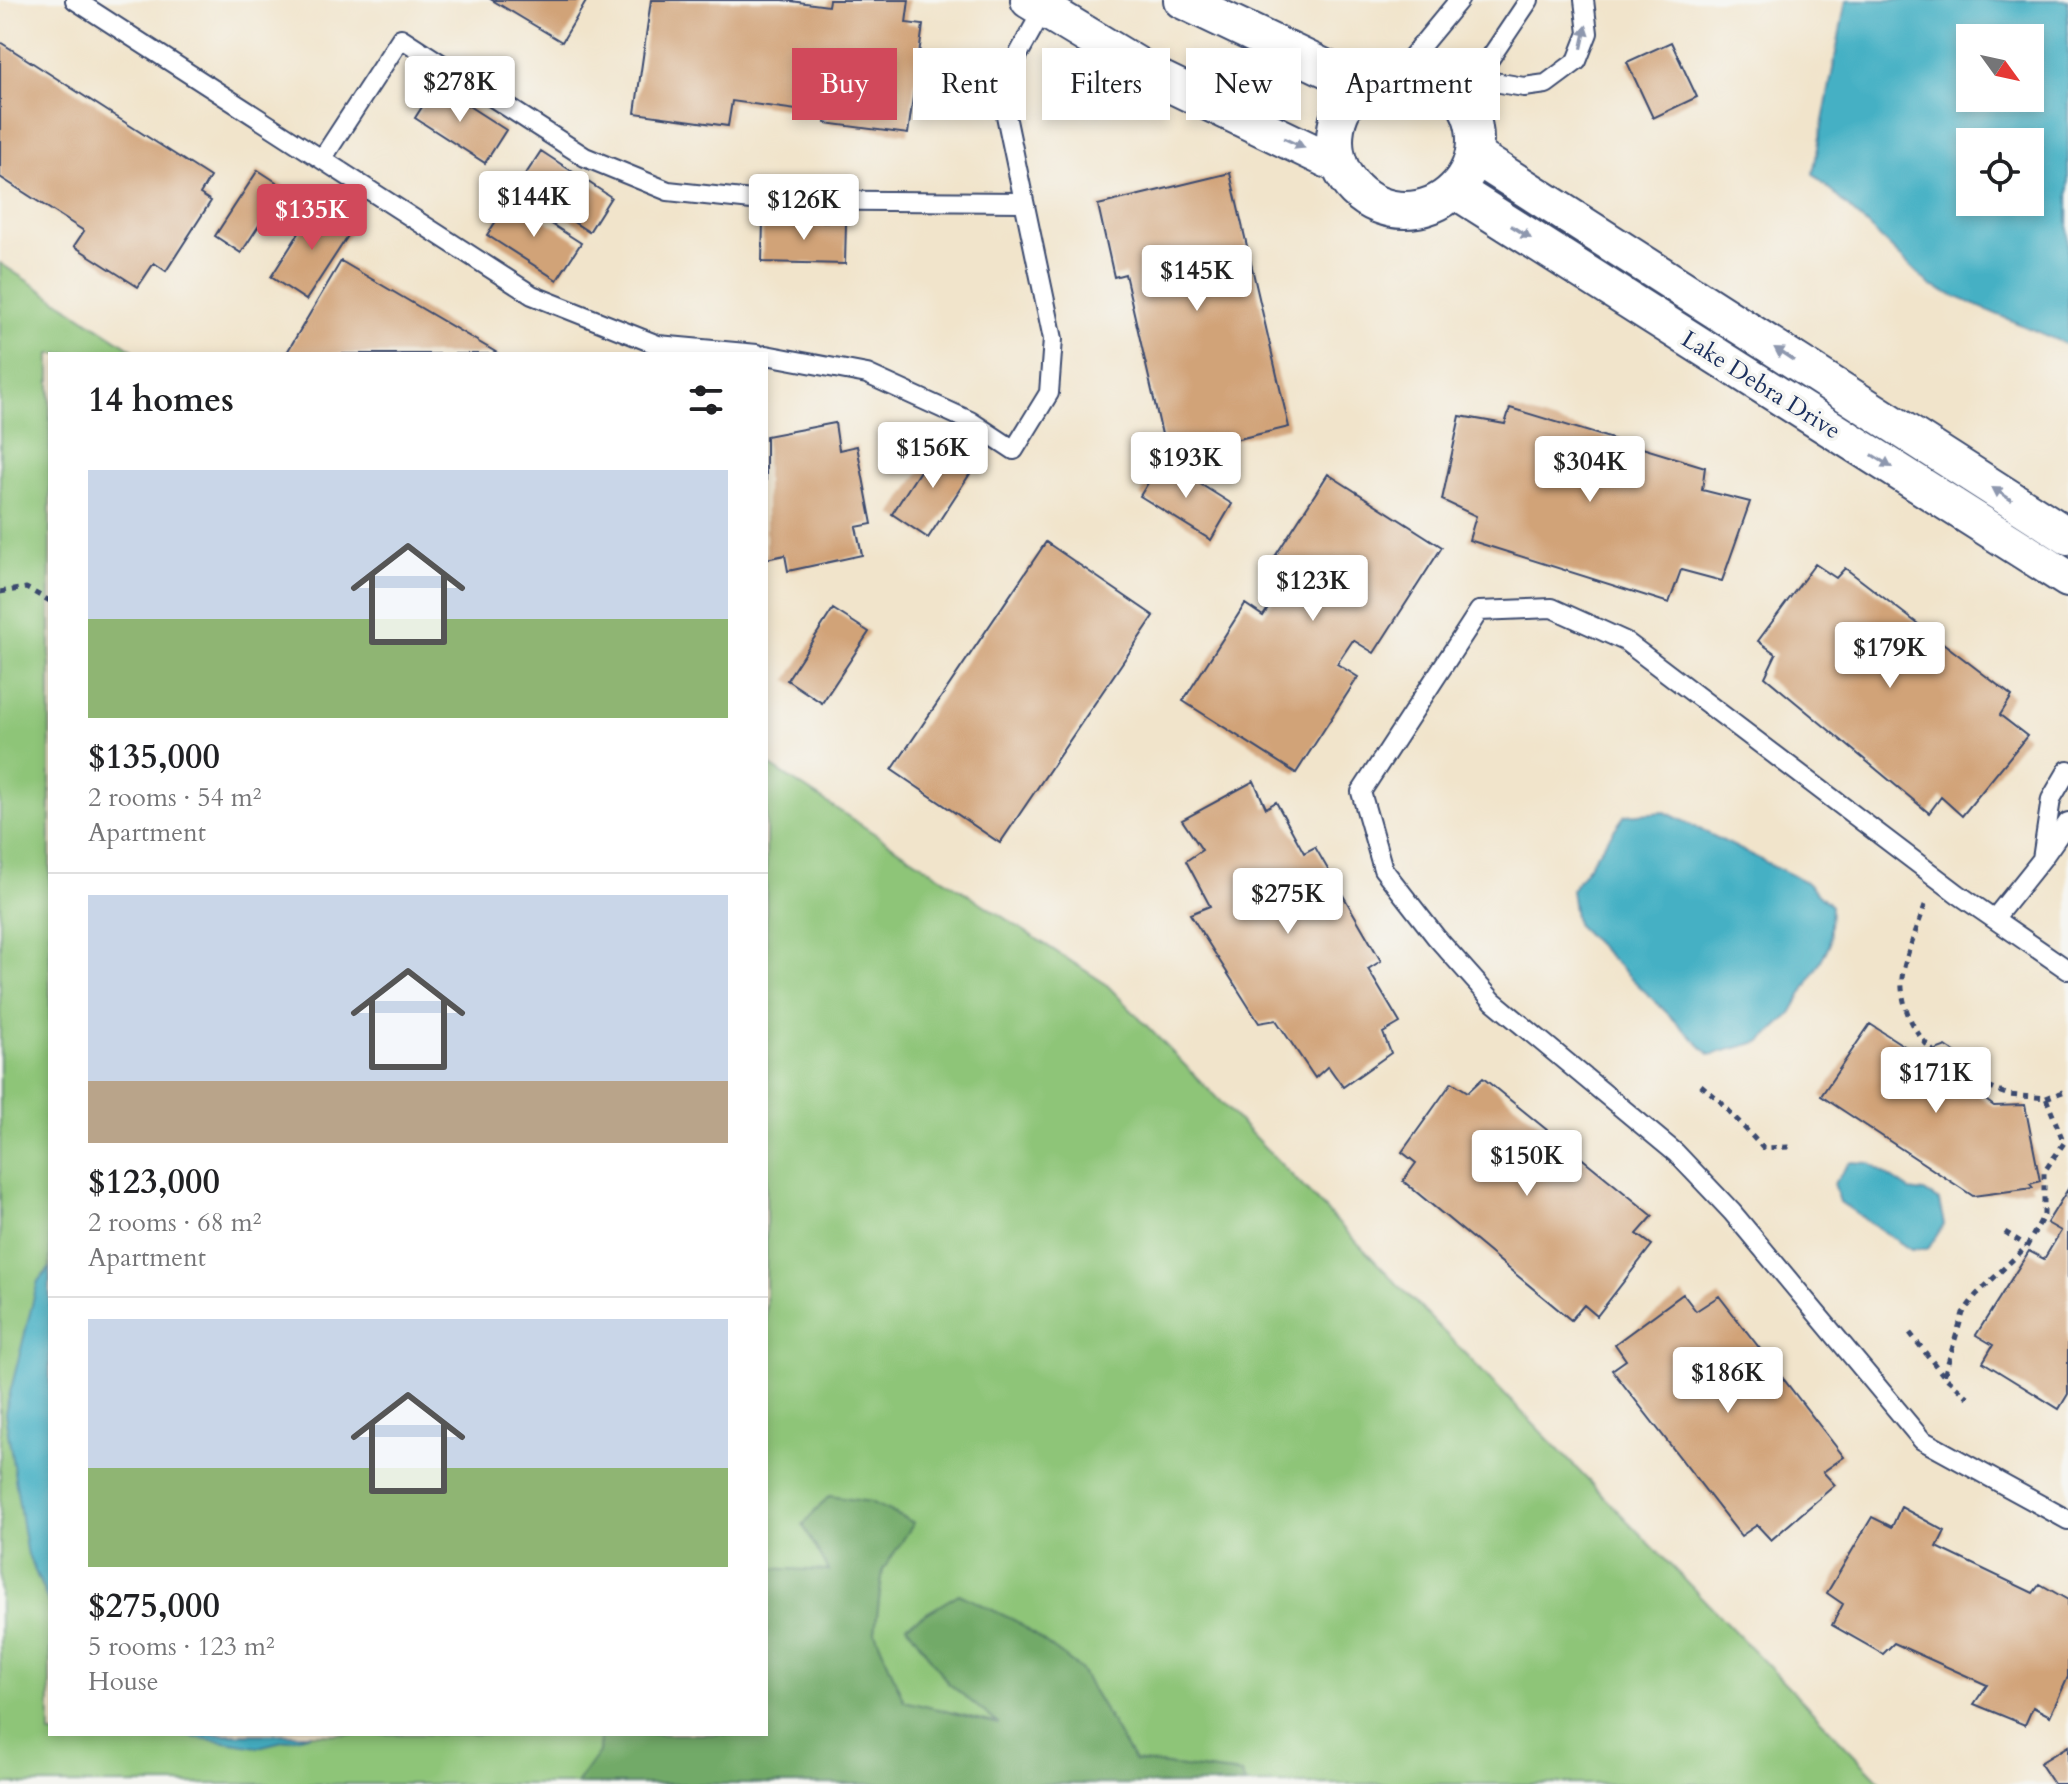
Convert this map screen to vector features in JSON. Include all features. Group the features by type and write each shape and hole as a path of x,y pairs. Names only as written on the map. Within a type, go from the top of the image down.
{"street":[{"path":"1182,0 1317,64"},
{"path":"1040,3 1158,78 1337,164"},
{"path":"1337,120 1334,130 1337,164 1348,184 1381,207 1414,210 1444,200 1471,166 1476,140 1473,120"},
{"name":"Lake Debra Drive","path":"1474,155 2068,536"},
{"name":"Lake Debra Drive","path":"1455,190 2068,579"}],"lane":[{"path":"75,0 532,295 658,345 735,352"},
{"path":"1419,48 1459,0"},
{"path":"1494,48 1529,0"},
{"path":"1500,87 1546,84 1577,61 1588,33 1584,0"},
{"path":"768,355 867,374 970,421 1014,450 1049,393 1053,339 1004,106 1013,64 1040,3"},
{"path":"322,159 401,38 585,157 668,191 752,200 1023,202"},
{"path":"2068,970 1933,875 1625,641 1552,608 1479,611 1361,792 1383,869 1436,937 1493,1001 1676,1153 1732,1212 1922,1440 2068,1520"},
{"path":"2042,859 2051,799 2068,770"},
{"path":"1994,919 2068,822"}],"path":[{"path":"0,592 26,588 48,600"},
{"path":"1933,875 1902,978 1908,1015 1919,1038 1933,1051"},
{"path":"1966,1079 2009,1095 2046,1098 2068,1090"},
{"path":"1701,1085 1763,1148 1792,1147"},
{"path":"1944,1376 1963,1313 1976,1295 2027,1246 2044,1215 2044,1172 2066,1141 2046,1098"},
{"path":"2005,1232 2027,1246"},
{"path":"1910,1333 1944,1376 1968,1397"}],"green space":[{"path":"0,263 136,352 48,352 48,1736 768,1736 768,764 1106,984 1883,1784 0,1784"},
{"path":"829,1496 871,1502 914,1523 883,1570 875,1632 904,1701 999,1724 948,1683 907,1625 959,1594 1016,1621 1080,1669 1134,1761 1241,1774 1245,1784 576,1784 599,1752 600,1736 768,1736 768,1568 829,1571 803,1525"}],"water":[{"path":"1846,0 2068,0 2068,345 1931,286 1813,174"},
{"path":"1665,812 1806,882 1831,906 1829,946 1790,1015 1762,1041 1710,1055 1576,924 1571,890 1625,815"},
{"path":"1850,1162 1869,1163 1909,1190 1924,1192 1939,1201 1944,1224 1928,1249 1911,1250 1840,1202 1834,1183"},
{"path":"48,1270 48,1601 26,1550 5,1413 38,1281"},
{"path":"186,1736 303,1736 258,1747"}],"building":[{"path":"492,0 587,0 562,42"},
{"path":"651,0 783,0 828,6 829,0 909,0 906,23 923,25 920,48 913,48 913,98 908,134 825,123 825,120 897,120 897,48 792,48 792,109 732,101 728,126 635,113"},
{"path":"0,42 210,177 200,194 211,201 166,271 154,263 138,287 74,246 84,231 0,177"},
{"path":"1671,42 1697,97 1653,118 1627,62"},
{"path":"436,85 506,130 485,163 415,118"},
{"path":"541,151 611,197 589,232 518,186"},
{"path":"258,170 284,187 241,253 215,236"},
{"path":"1230,173 1289,427 1167,456 1125,274 1114,277 1098,205"},
{"path":"511,198 581,243 557,280 487,235"},
{"path":"317,205 353,228 306,300 271,277"},
{"path":"763,220 846,222 845,264 762,262"},
{"path":"341,261 496,352 287,352"},
{"path":"1510,408 1705,467 1702,490 1750,502 1722,581 1681,570 1669,603 1469,540 1476,516 1442,500 1460,416 1505,424"},
{"path":"835,423 839,450 857,446 872,524 856,527 862,555 788,571 785,555 768,559 768,436"},
{"path":"938,443 975,466 928,538 892,514"},
{"path":"1162,460 1232,504 1211,540 1140,496"},
{"path":"1328,474 1442,547 1374,653 1353,640 1337,664 1358,677 1296,773 1183,701 1245,604 1263,616 1284,584 1265,572"},
{"path":"1046,542 1154,616 1000,843 892,770"},
{"path":"1815,564 1836,578 1845,568 2012,696 2000,715 2027,736 1962,816 1941,797 1929,813 1765,677 1776,654 1758,641"},
{"path":"833,609 869,632 822,703 787,680"},
{"path":"1254,781 1266,808 1276,802 1304,853 1315,847 1381,961 1368,969 1400,1023 1383,1033 1391,1053 1343,1087 1328,1066 1315,1078 1276,1020 1259,1023 1190,914 1210,906 1186,861 1202,850 1182,820"},
{"path":"1870,1024 1920,1056 1946,1046 1968,1061 1966,1086 1994,1106 2025,1105 2040,1181 2030,1184 2033,1188 1973,1196 1821,1096"},
{"path":"1483,1078 1653,1216 1637,1234 1652,1245 1597,1316 1584,1305 1571,1320 1403,1181 1416,1163 1402,1152 1452,1082 1468,1092"},
{"path":"2068,1189 2068,1394 2059,1409 1983,1362 1993,1345 1976,1335 2029,1251 2044,1259 2061,1231 2047,1223"},
{"path":"1683,1294 1696,1311 1719,1296 1844,1457 1823,1472 1835,1485 1771,1540 1757,1525 1741,1536 1612,1370 1626,1360 1615,1344"},
{"path":"1901,1507 1945,1531 1937,1547 2033,1593 2040,1584 2068,1600 2068,1677 2050,1716 2033,1707 2025,1725 1974,1704 1987,1685 1894,1643 1883,1654 1832,1625 1843,1604 1827,1593 1872,1517 1892,1527"},
{"path":"2068,1746 2068,1784 2054,1784 2040,1763"}]}
